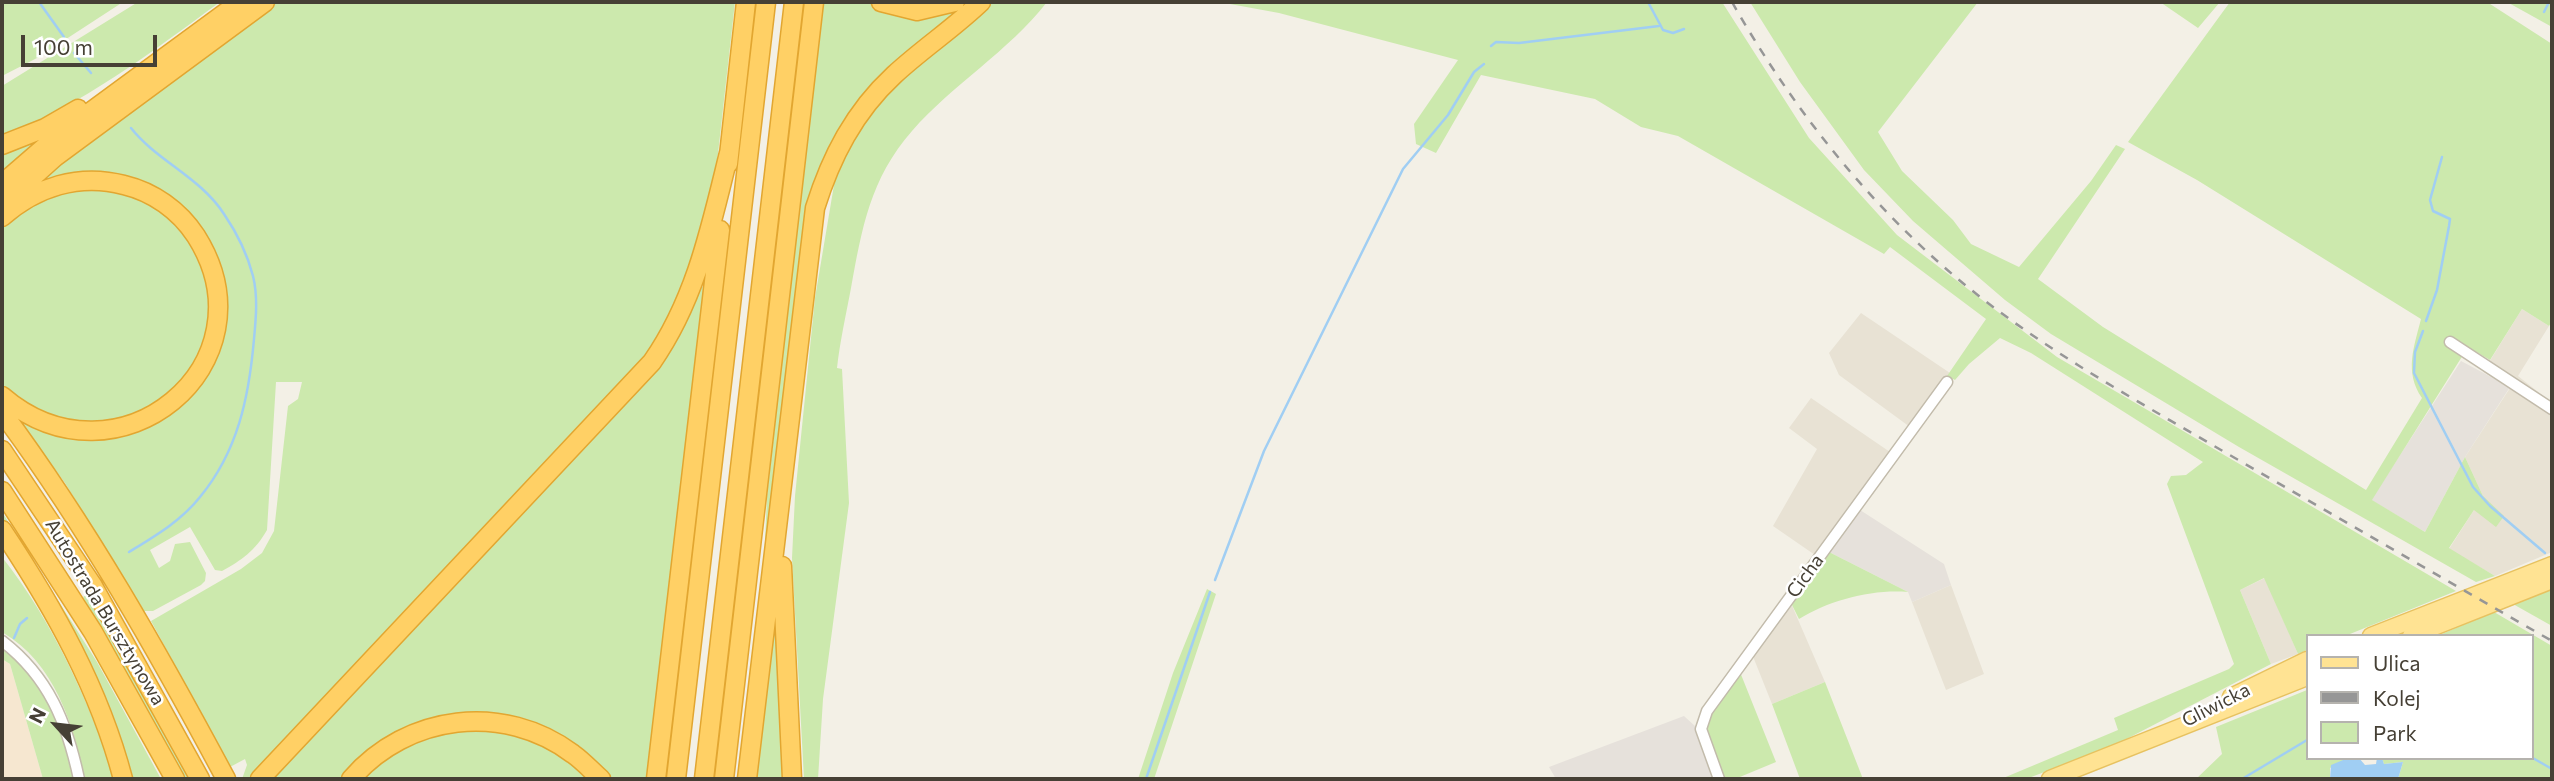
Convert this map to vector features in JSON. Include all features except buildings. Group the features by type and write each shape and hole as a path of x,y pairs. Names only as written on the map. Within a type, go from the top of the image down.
{"highway":[{"path":"2,184 55,138 240,2"},
{"path":"2,206 66,149 265,2"},
{"path":"656,779 746,2"},
{"path":"676,779 766,2"},
{"path":"704,779 794,2"},
{"path":"724,779 814,2"},
{"path":"881,2 917,10 955,2"},
{"path":"747,779 815,208 832,160 844,137 875,94 981,2"},
{"path":"2,145 45,128 142,74"},
{"path":"260,779 652,362 670,334 693,284 707,244 729,153"},
{"path":"2,218 35,193 66,183 105,181 139,190 166,205 190,227 208,257 215,284 217,309 210,347 196,376 172,403 141,422 102,432 71,431 46,424 26,414 2,396"},
{"path":"2,412 47,473 116,580 226,779"},
{"name":"Autostrada Bursztynowa","path":"2,450 93,586 200,779"},
{"name":"Autostrada Bursztynowa","path":"2,491 93,632 176,779"},
{"path":"781,495 782,608 792,779"},
{"path":"2,530 33,577 87,678 123,779"},
{"path":"2,546 33,577"},
{"path":"733,779 736,680"},
{"path":"351,779 375,756 408,735 442,724 468,721 524,729 572,753 601,779"}],"main road":[{"path":"2376,634 2552,565"},
{"path":"2416,634 2552,580"},
{"name":"Gliwicka","path":"2125,750 2306,660"},
{"name":"Gliwicka","path":"2050,779 2306,677"}],"street":[{"path":"2450,342 2552,409"},
{"name":"Cicha","path":"1719,779 1701,729 1707,711 1947,382"},
{"path":"2,641 33,668 47,687 68,733 79,779"}],"shaded area":[{"path":"2522,309 2549,326 2518,376 2552,403 2552,552 2495,576 2449,549 2483,496 2465,457 2510,388 2483,372"},
{"path":"1861,313 1950,373 1910,427 1839,375 1829,353"},
{"path":"2461,361 2510,387 2465,457 2425,532 2371,500"},
{"path":"1811,398 1890,452 1815,555 1773,526 1817,449 1789,428"},
{"path":"1860,510 1944,564 1951,585 1912,602 1908,592 1829,552"},
{"path":"2265,578 2298,654 2271,664 2240,590"},
{"path":"1951,585 1984,674 1946,690 1912,602"},
{"path":"1790,601 1825,682 1772,704 1752,654"},
{"path":"2,659 10,664 43,779 2,779"},
{"path":"1684,716 1696,727 1715,779 1556,779 1549,767"}],"green space":[{"path":"2,2 123,2 37,58 2,76"},
{"path":"138,2 220,2 142,59 88,93 2,136 2,86"},
{"path":"276,2 735,2 714,189 696,266 644,362 253,779 242,779 247,765 245,759 230,767 151,621 241,569 262,553 274,531 288,406 298,399 302,382 276,382 267,530 258,544 222,571 215,570 190,527 150,550 159,568 170,561 175,544 190,542 206,573 205,581 201,585 153,611 144,611 65,483 12,411 112,436 201,377 216,267 155,191 28,187"},
{"path":"822,2 867,2 884,11 948,12 966,3 969,6 834,146 764,565 767,496"},
{"path":"989,2 1047,2 1015,37 928,114 898,149 877,186 859,245 837,368 842,369 849,503 823,699 818,779 804,779 792,558 795,496 815,298 835,179 851,139 882,96"},
{"path":"1219,2 1722,2 1809,138 1897,235 2057,357 2456,591 2350,634 2306,634 2306,650 2298,654 2264,578 2240,590 2271,664 2113,746 2026,779 2001,779 2118,730 2114,718 2229,669 2234,664 2167,484 2171,476 2186,475 2203,462 2031,353 2000,338 1969,364 1955,380 1947,376 1986,319 1890,247 1884,254 1678,136 1641,127 1595,99 1481,75 1436,153 1416,144 1414,124 1458,60 1279,13"},
{"path":"1750,2 1978,2 1878,132 1902,171 1953,220 1971,244 2019,267 2091,181 2116,145 2125,149 2038,279 2103,327 2366,490 2422,398 2413,379 2412,369 2413,349 2421,319 2197,180 2128,142 2230,2 2487,2 2552,44 2552,321 2549,326 2522,309 2490,360 2468,347 2372,500 2425,532 2465,457 2483,496 2504,516 2496,527 2474,510 2449,548 2495,576 2476,582 2239,447 2051,334 2005,300 1913,221 1864,170 1800,82"},
{"path":"2160,2 2220,2 2198,28"},
{"path":"2507,2 2552,2 2552,27"},
{"path":"62,124 2,175 2,150"},
{"path":"95,185 141,197 184,234 205,273 209,314 199,354 176,387 143,412 101,424 51,420 32,411 2,388 2,223 40,196"},
{"path":"706,286 646,779 604,779 562,741 453,716 343,779 271,779 637,391 670,348 702,287"},
{"path":"2,512 97,662 161,779 131,779 46,588 2,520"},
{"path":"1829,552 1908,592 1880,592 1852,597 1824,606 1799,619 1790,601"},
{"path":"2,557 21,582 54,636 94,721 116,779 85,779 59,696 36,660 2,632"},
{"path":"777,584 787,779 752,779"},
{"path":"2552,588 2552,626 2513,604"},
{"path":"1207,589 1216,594 1154,779 1138,779 1173,673"},
{"path":"88,594 192,779 186,779 83,597"},
{"path":"2494,612 2532,634 2442,634"},
{"path":"2533,635 2552,646 2552,779 2398,779 2403,762 2384,764 2383,760 2533,760"},
{"path":"2,649 18,661 42,690 57,724 73,779 43,779 10,664 2,659"},
{"path":"1740,672 1776,762 1735,779 1724,779 1703,729 1710,712"},
{"path":"1825,682 1863,779 1800,779 1772,704"},
{"path":"2306,690 2306,760 2344,760 2330,768 2330,779 2196,779 2222,754 2216,727"},
{"path":"461,726 517,732 560,752 591,779 358,779 395,746"}],"water":[{"path":"2343,760 2361,760 2365,765 2376,764 2377,760 2383,760 2384,764 2403,762 2398,779 2330,779 2331,765"}],"waterway":[{"path":"39,2 64,37"},
{"path":"1648,2 1663,30 1673,33 1684,29"},
{"path":"2544,12 2549,2"},
{"path":"1491,46 1496,42 1519,43 1659,26"},
{"path":"74,53 91,73"},
{"path":"1215,580 1264,451 1403,169 1448,115 1474,72 1484,64"},
{"path":"129,552 185,513 200,497 224,461 245,402 252,361 256,307 255,284 248,259 224,214 203,190 141,140 131,128"},
{"path":"2426,321 2437,290 2450,219 2433,211 2430,200 2442,157"},
{"path":"2423,331 2415,352 2414,373 2473,487 2490,506 2545,553"},
{"path":"1146,779 1210,592"},
{"path":"14,638 20,624 27,618"},
{"path":"2242,779 2306,741"},
{"path":"2533,758 2552,769"}],"railway":[{"path":"1732,2 1798,106 1849,170 1905,231 2002,314 2110,385 2552,641"}]}
